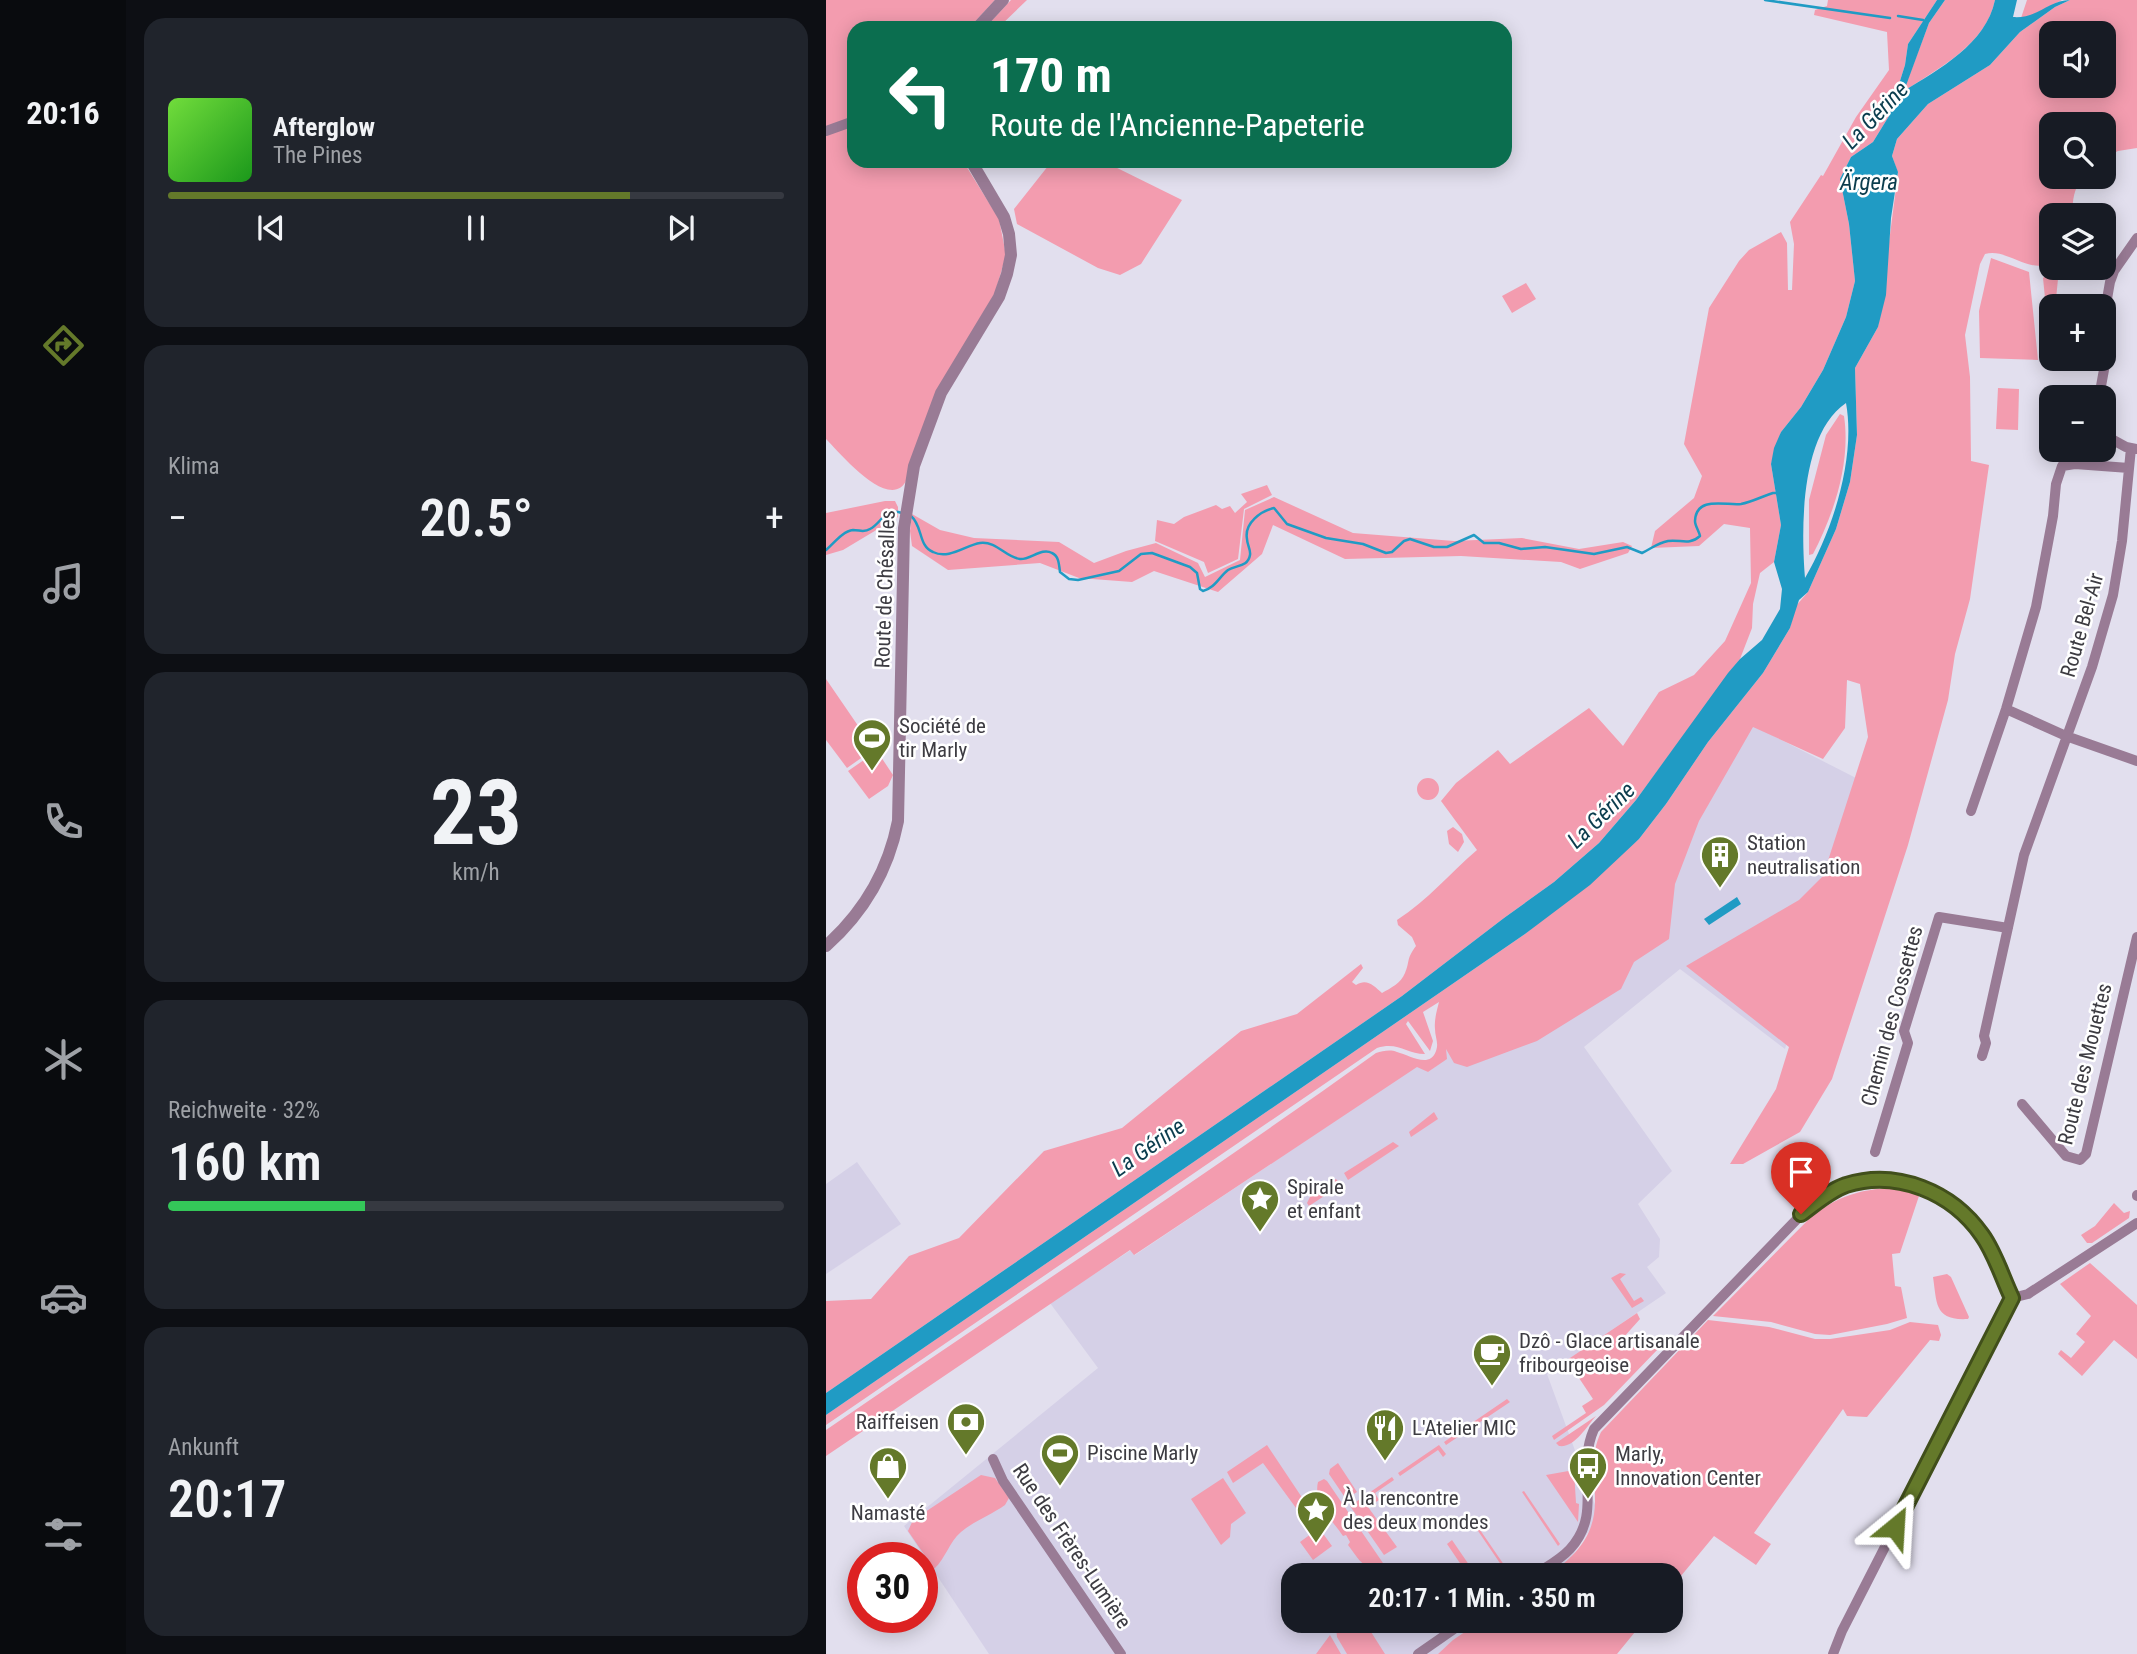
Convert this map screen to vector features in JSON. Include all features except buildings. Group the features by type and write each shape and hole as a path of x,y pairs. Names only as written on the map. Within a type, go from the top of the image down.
{"street":[{"path":"984,21 1003,0"},
{"path":"826,131 847,124"},
{"name":"Route de Chésalles","path":"826,946 856,917 871,894 887,864 896,832 901,749 904,528 914,467 941,393 999,297 1011,256 1004,217 976,168"},
{"path":"2101,385 2108,348 2106,299 2110,282 2114,271 2137,238"},
{"name":"Route Bel-Air","path":"2066,736 2099,645 2113,595 2122,541 2129,468 2134,449 2116,441"},
{"path":"1970,811 2006,709 2036,607 2049,541 2056,484 2062,466 2075,464 2129,468"},
{"path":"2006,709 2066,736 2137,761"},
{"path":"1982,1056 1986,1043 1984,1036 2024,855 2066,736"},
{"name":"Chemin des Cossettes","path":"1875,1152 1908,1043 1904,1031 1939,917 2008,928"},
{"name":"Route des Mouettes","path":"2022,1104 2066,1156 2080,1160 2086,1154 2136,944"},
{"path":"1551,1563 1570,1549 1585,1524 1588,1509 1587,1444 1594,1429 1801,1214 1823,1197 1845,1186 1867,1181 1891,1181 1924,1187 1944,1197 1965,1213 1983,1236 2012,1298"},
{"path":"1833,1654 1863,1588 2012,1298 2028,1294 2137,1223"},
{"name":"Rue des Frères-Lumière","path":"993,1459 1003,1481 1121,1654"},
{"path":"1418,1654 1448,1633"}],"shaded area":[{"path":"826,0 995,0 976,21 847,21 847,168 967,168 999,219 1006,255 995,293 935,394 907,479 899,488 889,490 878,486 853,467 826,439"},
{"path":"1011,0 1027,0 1005,21 992,21"},
{"path":"1828,0 1937,0 1908,44 1905,65 1889,116 1873,142 1851,157 1840,179 1849,224 1855,281 1846,317 1823,370 1801,407 1781,432 1771,464 1781,525 1774,562 1760,573 1753,604 1752,628 1740,659 1636,800 1599,843 1554,882 1402,996 826,1393 826,1301 871,1299 909,1256 959,1238 1044,1151 1122,1128 1241,1031 1297,1014 1361,964 1363,968 1352,982 1356,985 1367,983 1382,993 1395,985 1403,977 1416,946 1412,937 1398,925 1397,920 1429,895 1477,850 1441,801 1456,783 1498,750 1510,764 1589,708 1623,746 1659,692 1694,675 1725,641 1751,583 1750,528 1724,524 1699,546 1651,548 1655,531 1694,498 1702,476 1684,444 1709,308 1749,250 1781,232 1787,243 1788,290 1792,290 1794,244 1790,222 1821,175 1823,176 1856,117 1889,70 1887,32 1814,15 1815,10 1827,6"},
{"path":"1945,0 1995,0 1990,16 1971,43 1903,92 1929,23"},
{"path":"2027,0 2062,0 2030,17 2021,18"},
{"path":"2070,0 2137,0 2137,148 2116,152 2116,112 2039,112 2039,189 2076,189 2073,203 2039,203 2039,266 1993,253 1985,254 1980,264 1965,335 1970,377 1971,461 1989,465 1970,599 1955,654 1948,700 1908,845 1832,1079 1800,1132 1743,1164 1730,1164 1776,1089 1789,1047 1686,966 1799,900 1823,876 1868,737 1860,684 1847,680 1845,728 1823,759 1753,727 1699,821 1675,884 1669,939 1634,962 1621,989 1537,1041 1467,1067 1454,1063 1446,1049 1447,1059 1428,1072 1417,1067 1134,1255 1130,1250 826,1456 826,1430 1376,1053 1392,1051 1424,1060 1433,1056 1437,1048 1435,1022 1439,1002 1423,1012 1433,1041 1430,1051 1408,1021 1406,1024 1425,1054 1391,1046 1377,1048 826,1425 826,1415 1525,934 1639,839 1708,742 1763,673 1790,628 1795,607 1808,592 1836,529 1850,482 1857,435 1855,368 1878,327 1898,173 1892,156 1897,139 1928,104 1990,65 2020,32 2055,7"},
{"path":"1046,168 1117,168 1182,200 1141,264 1120,275 1098,268 1017,224 1014,209"},
{"path":"1991,258 2029,272 2038,360 1980,358 1979,311"},
{"path":"2043,280 2058,280 2056,294 2045,294"},
{"path":"1526,283 1536,299 1512,313 1502,296"},
{"path":"1998,388 2019,389 2018,430 1996,429"},
{"path":"1840,414 1844,416 1846,433 1843,469 1834,505 1821,538 1813,554 1809,555 1809,500 1826,435"},
{"path":"1267,485 1272,495 1244,509 1238,559 1208,573 1204,562 1155,541 1157,520 1174,524 1184,517 1216,505 1222,509 1230,506 1235,513 1247,502 1241,494"},
{"path":"1274,497 1353,533 1454,541 1522,538 1579,549 1623,542 1632,546 1628,553 1580,569 1561,562 1461,556 1345,559 1273,525 1262,554 1218,592 1154,571 1132,582 1079,578 1040,563 948,570 912,546 910,531 912,514 940,530 974,538 1059,542 1094,563 1156,543 1198,563 1205,577 1240,560 1245,510"},
{"path":"895,501 898,517 843,550 826,555 826,513"},
{"path":"826,679 874,749 847,768 826,740"},
{"path":"1752,725 1858,779 1785,1049 1680,969 1584,1047 1672,1171 1638,1204 1660,1239 1659,1257 1647,1267 1666,1293 1547,1374 1599,1516 1568,1563 1281,1563 1281,1633 1470,1633 1441,1654 989,1654 938,1577 938,1542 915,1542 904,1526 1098,1368 1050,1303 1131,1250 1135,1255 1417,1066 1428,1072 1446,1059 1444,1050 1566,964"},
{"path":"877,751 893,775 888,786 869,799 848,771"},
{"path":"1424,778 1432,778 1439,785 1439,793 1432,800 1424,800 1417,793 1417,785"},
{"path":"1453,827 1462,834 1464,842 1458,852 1449,844 1447,831"},
{"path":"1434,1112 1438,1119 1411,1137 1409,1132"},
{"path":"1393,1142 1399,1146 1348,1180 1344,1173"},
{"path":"857,1162 901,1224 826,1274 826,1184"},
{"path":"1336,1179 1341,1185 1309,1206 1307,1203 1311,1195"},
{"path":"1892,1188 1920,1193 1900,1253 1892,1254 1895,1286 1901,1287 1907,1318 1830,1335 1815,1334 1771,1322 1713,1316 1812,1216 1849,1195"},
{"path":"2114,1203 2124,1213 2130,1211 2129,1218 2092,1243 2087,1243 2081,1235 2095,1226"},
{"path":"2090,1263 2137,1305 2137,1359 2114,1340 2082,1376 2058,1354 2061,1350 2071,1358 2085,1342 2076,1334 2091,1316 2060,1284"},
{"path":"1620,1273 1626,1274 1620,1279 1634,1301 1641,1297 1644,1301 1632,1308 1611,1278"},
{"path":"1947,1274 1951,1277 1968,1319 1949,1317 1939,1308 1933,1277"},
{"path":"1637,1313 1640,1319 1623,1338 1629,1347 1658,1349 1604,1405 1554,1440 1552,1436 1586,1413 1582,1406 1593,1399 1567,1360"},
{"path":"1708,1320 1769,1327 1815,1339 1890,1330 1910,1322 1938,1325 1941,1335 1939,1341 1930,1340 1867,1417 1847,1416 1843,1409 1754,1533 1771,1544 1756,1565 1714,1536 1683,1573 1683,1563 1563,1563 1582,1544 1592,1525 1595,1501 1594,1457 1601,1432"},
{"path":"1507,1399 1510,1402 1446,1445 1444,1442"},
{"path":"1596,1416 1570,1444 1559,1446 1556,1443"},
{"path":"1267,1445 1305,1502 1296,1508 1263,1463 1233,1483 1227,1472"},
{"path":"1439,1445 1446,1454 1443,1457 1438,1450 1400,1476 1398,1473"},
{"path":"1338,1463 1357,1492 1346,1499 1329,1474 1330,1469"},
{"path":"1574,1470 1576,1503 1579,1504 1578,1522 1546,1475"},
{"path":"981,1475 995,1478 1009,1498 1005,1505 961,1532 938,1564 938,1542 916,1542 908,1531 913,1520"},
{"path":"1392,1477 1394,1480 1375,1493 1379,1500 1368,1507 1397,1547 1384,1555 1350,1506"},
{"path":"1223,1478 1246,1513 1231,1524 1230,1537 1221,1545 1191,1499"},
{"path":"1324,1479 1327,1481 1383,1563 1362,1563 1359,1560 1348,1545 1350,1542 1346,1535 1343,1536 1321,1504 1318,1482"},
{"path":"1524,1491 1560,1544 1558,1546 1522,1492"},
{"path":"1476,1524 1503,1563 1500,1563 1474,1525"},
{"path":"1319,1528 1332,1546 1313,1560 1300,1542"},
{"path":"1452,1540 1468,1563 1460,1563 1447,1544"},
{"path":"1337,1633 1372,1633 1385,1654 1347,1654"},
{"path":"1463,1633 1634,1633 1617,1654 1438,1654"},
{"path":"1330,1635 1341,1654 1316,1654"}],"water":[{"name":"Ärgera","path":"1937,0 1945,0 1929,23 1904,91 1946,64 1971,42 1990,16 1995,0 2017,0 2013,17 2021,17 2070,0 2055,7 2020,32 1990,65 1928,104 1897,139 1892,156 1898,172 1891,218 1886,295 1878,327 1855,368 1857,435 1850,482 1836,529 1808,592 1799,600 1790,628 1763,673 1708,742 1639,839 1590,885 1525,934 826,1415 826,1393 1402,996 1554,882 1599,843 1636,800 1728,673 1762,640 1780,609 1782,589 1774,562 1781,525 1771,464 1774,448 1781,432 1801,407 1823,370 1846,317 1855,281 1849,224 1840,179 1851,157 1873,142 1889,116 1905,65 1908,44","holes":["1846,403 1848,447 1840,493 1825,538 1805,578 1804,509 1812,459 1831,417"]},
{"path":"1737,897 1741,904 1709,925 1704,919"}],"waterway":[{"path":"1765,0 1890,18"},
{"path":"1898,16 1923,20"},
{"path":"911,516 925,545 939,554 951,553 980,543 991,544 1020,559 1048,552 1056,556 1060,572 1069,579 1078,580 1119,571 1141,554 1152,553 1190,567 1197,573 1200,589 1203,591 1214,585 1228,570 1247,562 1250,553 1248,528 1259,515 1274,508 1287,524 1326,538 1363,544 1386,553 1392,552 1410,539 1434,547 1447,547 1474,535 1484,543 1499,543 1521,549 1545,547 1594,554 1627,547 1642,553 1664,542 1696,539 1700,536 1695,521 1697,513 1706,505 1741,504 1778,493"},
{"path":"826,550 846,533 868,530 891,512 902,513"}],"place":[{"name":"Société de tir Marly","path":"872,772"},
{"name":"Station neutralisation","path":"1720,889"},
{"name":"Spirale et enfant","path":"1260,1233"},
{"name":"Dzô - Glace artisanale fribourgeoise","path":"1492,1387"},
{"name":"Raiffeisen","path":"966,1456"},
{"name":"L'Atelier MIC","path":"1385,1462"},
{"name":"Piscine Marly","path":"1060,1487"},
{"name":"Namasté","path":"888,1500"},
{"name":"Marly, Innovation Center","path":"1588,1500"},
{"name":"À la rencontre des deux mondes","path":"1316,1544"}],"route":[{"path":"1801,1214 1823,1197 1845,1186 1867,1181 1891,1181 1924,1187 1944,1197 1965,1213 1988,1245 2012,1298 1895,1527"}],"water label":[{"name":"La Gérine","path":"1875,115"},
{"name":"La Gérine","path":"1601,815"},
{"name":"La Gérine","path":"1148,1147"}]}
